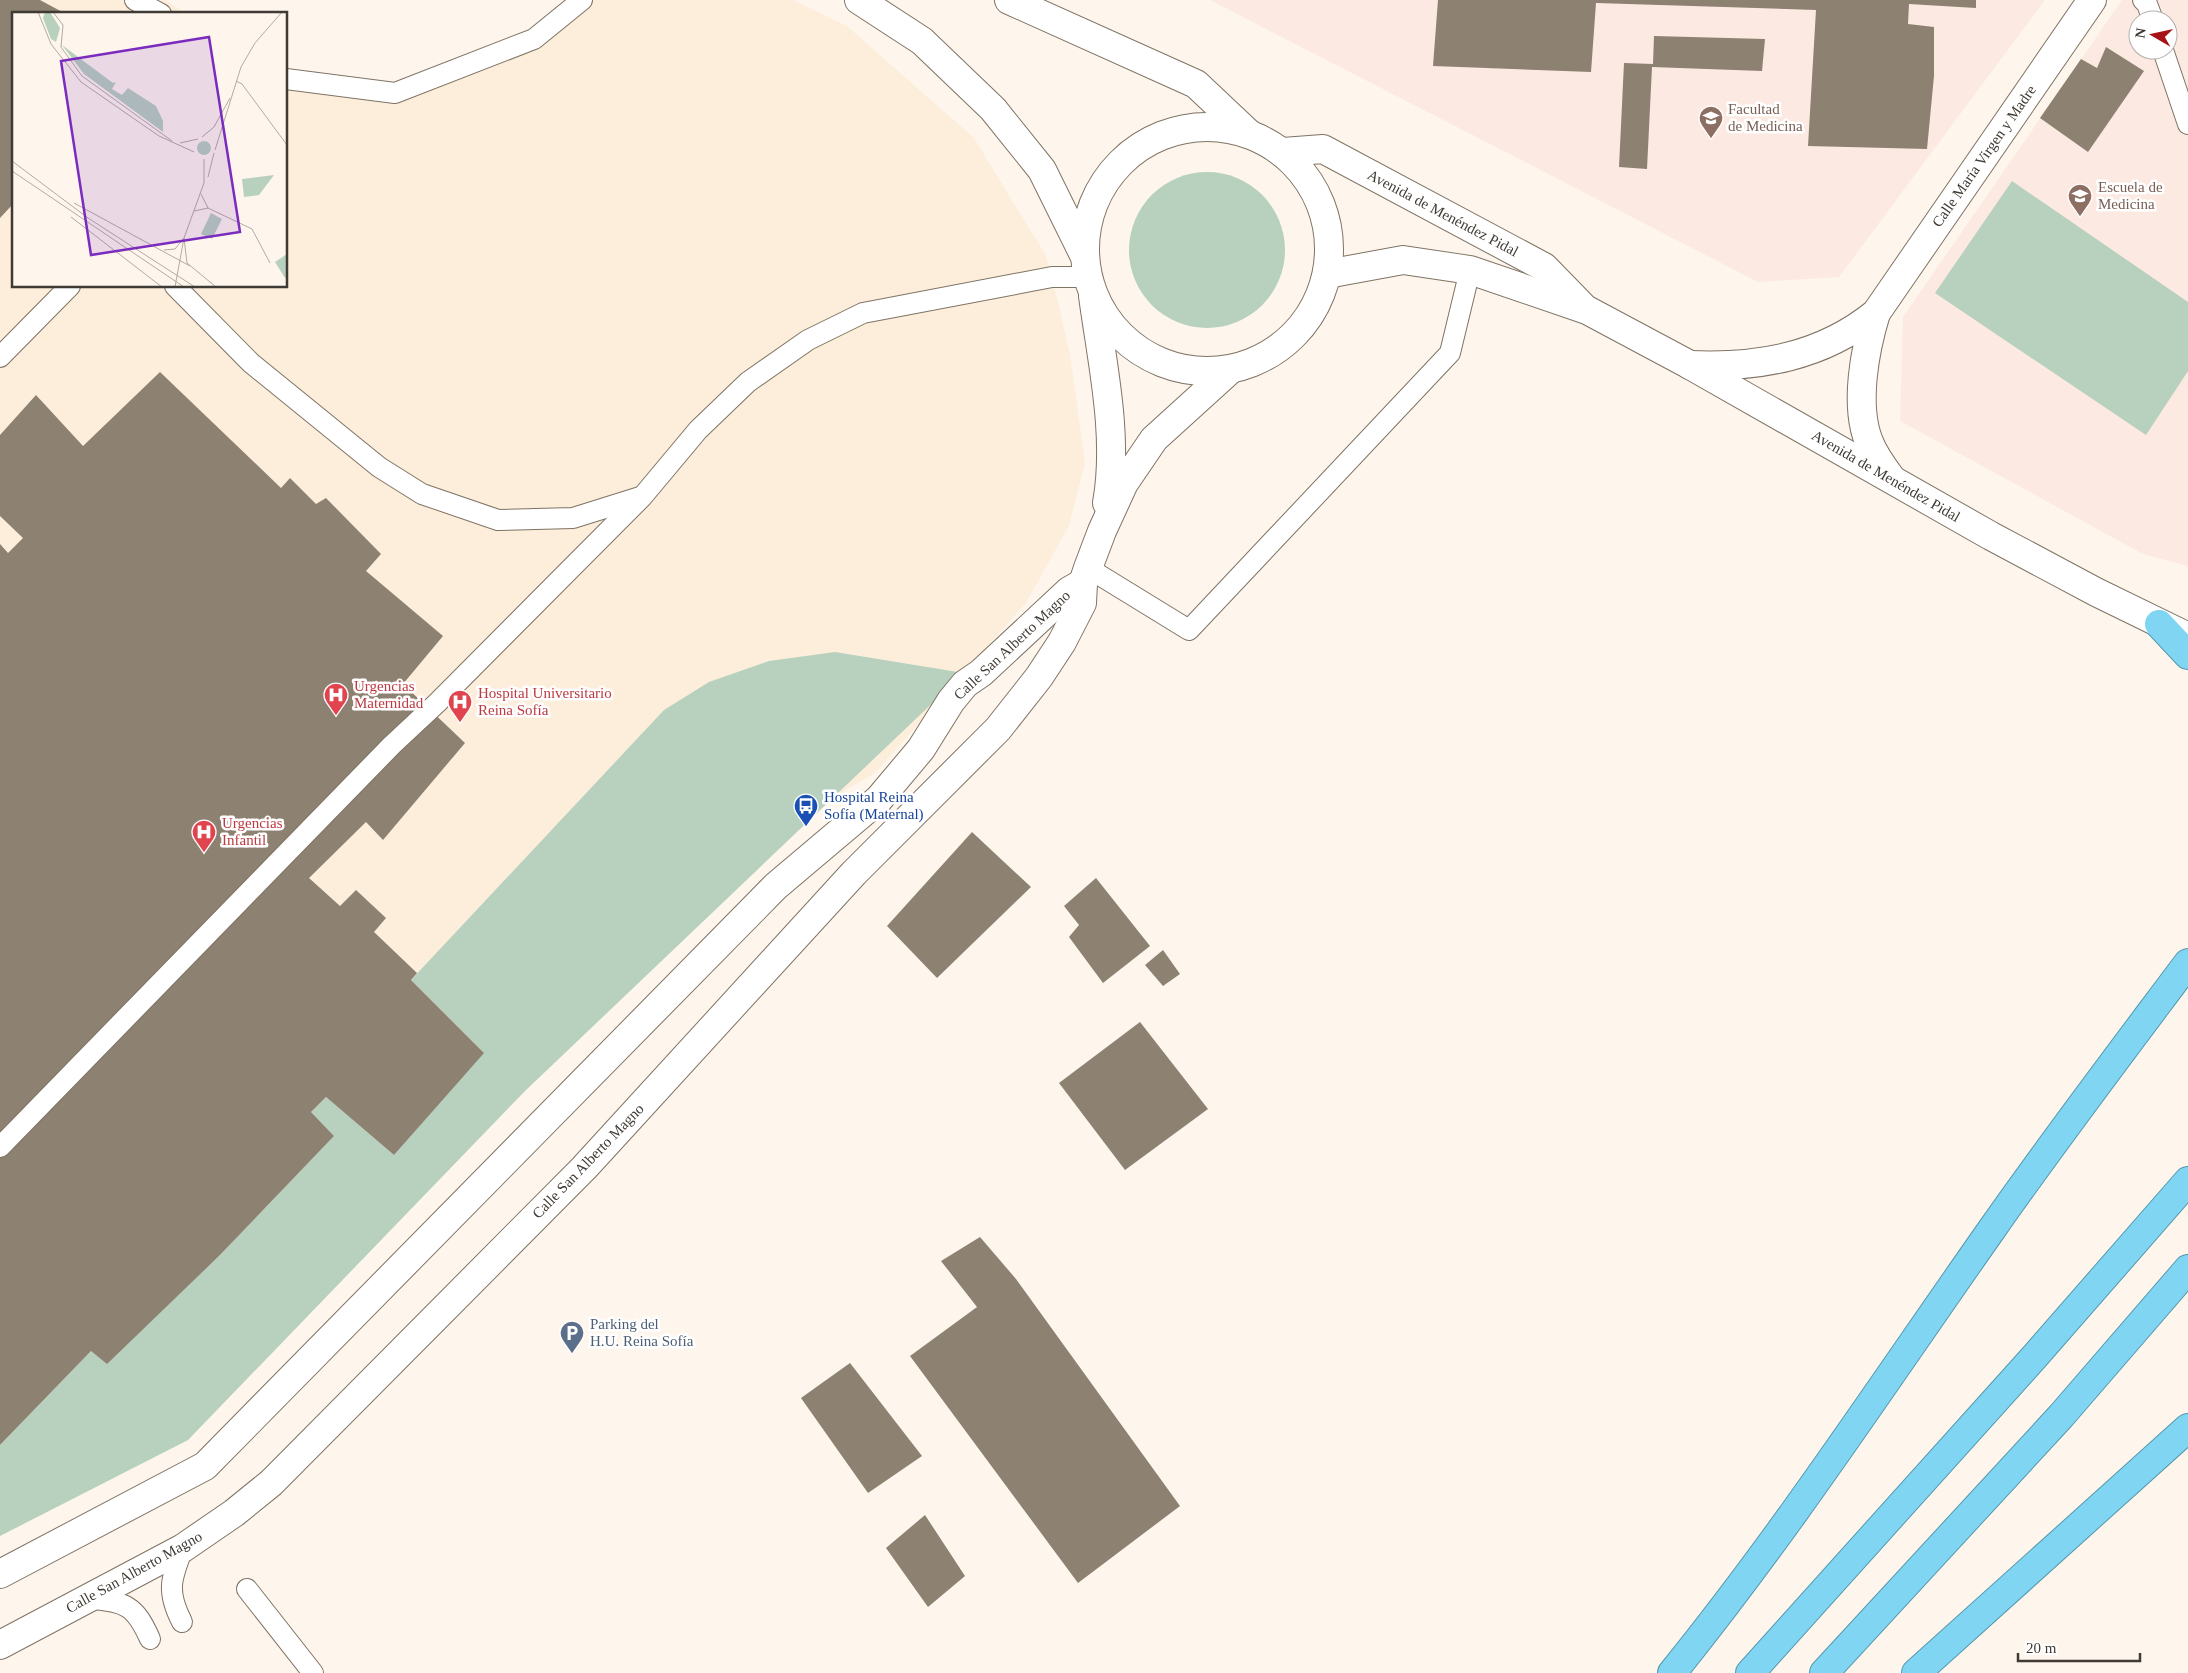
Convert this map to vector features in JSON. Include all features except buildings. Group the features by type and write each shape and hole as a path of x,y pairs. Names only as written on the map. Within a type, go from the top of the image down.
{"highway":[{"path":"2159,624 2188,629"},
{"path":"2159,624 2188,655"},
{"path":"1672,1673 1781,1531 1992,1229 2121,1051 2188,963"},
{"path":"1750,1673 2036,1355 2188,1181"},
{"path":"1824,1673 2061,1416 2188,1269"},
{"path":"1916,1673 2188,1428"}],"street":[{"path":"859,0 922,41 993,108 1042,170 1088,276 1115,332 1148,357 1188,371 1230,370 1264,358 1293,337 1315,308 1327,274 1330,240 1322,206 1307,177 1283,152 1248,133 1196,84 1009,0"},
{"name":"Calle María Virgen y Madre","path":"1690,365 1730,367 1762,363 1805,352 1860,325 1876,313 2092,0"},
{"path":"1088,276 1088,215 1106,179 1134,149 1170,131 1209,125 1248,133"},
{"name":"Avenida de Menéndez Pidal","path":"1283,152 1323,149 1544,267 1587,310"},
{"name":"Avenida de Menéndez Pidal","path":"1327,274 1403,260 1470,270 1587,310 1690,365 1991,536 2159,624 2188,636"},
{"name":"Calle San Alberto Magno","path":"1088,276 1107,402 1112,474 1102,531"},
{"name":"Calle María Virgen y Madre","path":"1876,313 1866,355 1862,399 1864,426 1877,459 1890,478"},
{"name":"Calle San Alberto Magno","path":"0,1645 183,1548 234,1513 271,1483 584,1168 854,873 998,729 1039,678 1062,642 1082,603 1086,576 1102,531 1124,482 1154,439 1230,370"},
{"name":"Calle San Alberto Magno","path":"0,1574 205,1466 776,886 879,799 922,749 951,700 965,684 981,673 1086,576"}],"lane":[{"path":"288,79 395,93 534,38 582,0"},
{"path":"2143,0 2148,4 2150,10"},
{"path":"2166,60 2188,124"},
{"path":"1086,576 1189,630 1450,353 1470,270"},
{"path":"0,1147 392,745 437,703 642,496 698,430 748,382 808,340 863,313 1052,278 1088,276"},
{"path":"0,357 68,288"},
{"path":"177,288 251,363 379,467 422,494 498,520 573,518 642,496"},
{"path":"182,1622 173,1605 170,1590 172,1576 183,1548"},
{"path":"247,1589 312,1673"},
{"path":"88,1598 118,1602 134,1610 150,1639"}],"shaded area":[{"name":"Hospital Universitario Reina Sofía","path":"0,0 166,0 183,12 12,12 12,288 288,288 288,79 395,93 534,39 582,0 793,0 847,26 974,138 1045,254 1070,354 1085,463 1069,526 1026,603 875,773 777,830 188,1440 0,1536"},
{"name":"Facultad de Medicina","path":"1210,0 2045,0 1839,277 1758,282"},
{"name":"Escuela de Medicina","path":"2122,0 2188,0 2188,566 2143,554 1900,421 1903,317"}],"green space":[{"path":"1207,172 1237,178 1250,185 1262,195 1272,207 1279,220 1285,250 1279,280 1272,293 1262,305 1250,315 1237,322 1207,328 1177,322 1164,315 1152,305 1142,293 1135,280 1129,250 1135,220 1142,207 1152,195 1164,185 1177,178"},
{"path":"2012,181 2188,302 2188,371 2146,435 1935,293"},
{"path":"835,652 964,673 524,1092 188,1440 0,1536 0,1445 91,1351 107,1363 219,1256 334,1136 311,1112 326,1097 394,1155 483,1052 411,980 664,710 709,682 769,661"}],"place":[{"name":"Facultad de Medicina","path":"1711,139"},
{"name":"Escuela de Medicina","path":"2080,217"},
{"name":"Urgencias Maternidad","path":"336,716"},
{"name":"Hospital Universitario Reina Sofía","path":"460,723"},
{"name":"Hospital Reina Sofía (Maternal)","path":"806,827"},
{"name":"Urgencias Infantil","path":"204,853"},
{"name":"Parking del H.U. Reina Sofía","path":"572,1354"}]}
